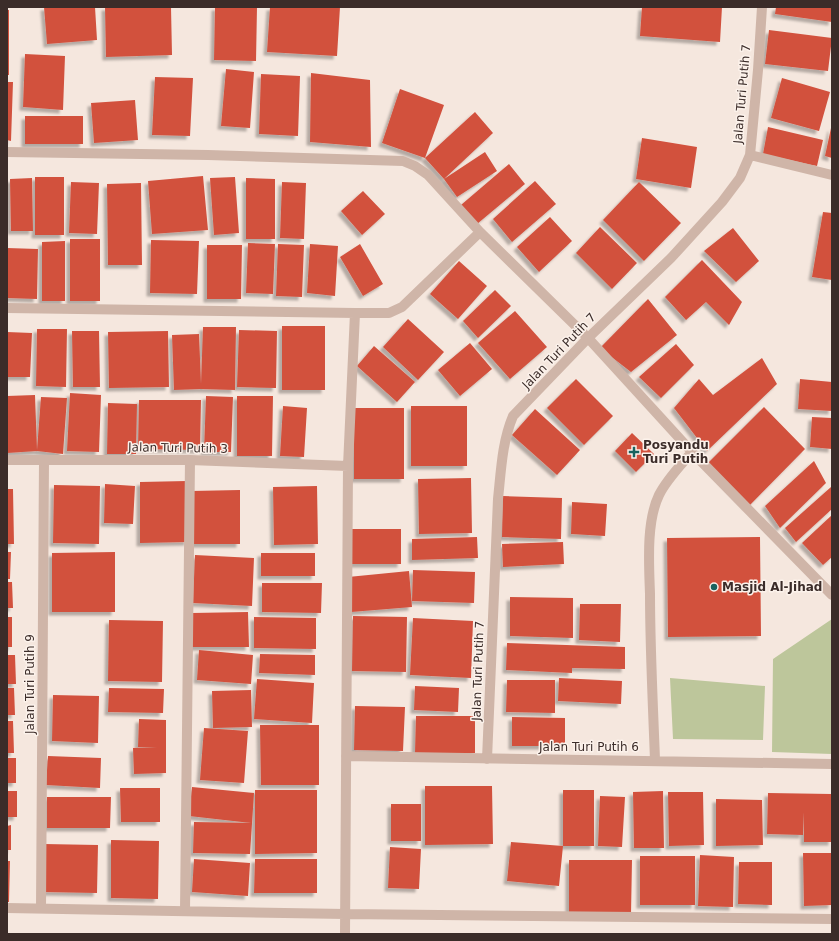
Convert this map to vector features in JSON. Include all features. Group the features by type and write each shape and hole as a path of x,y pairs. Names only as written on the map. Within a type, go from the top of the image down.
{"street":[{"name":"Jalan Turi Putih 7","path":"487,759 498,500 502,458 508,428 513,416 588,338 671,258 722,202 740,178 750,155 762,7"},
{"path":"7,152 208,155 403,161 416,166 428,175 480,232 588,338 692,452 832,595"},
{"path":"750,155 832,175"},
{"path":"7,308 389,313 402,307 480,232"},
{"path":"345,934 348,466 355,313"},
{"path":"655,760 650,624 649,542 653,517 659,496 666,484 692,452"},
{"name":"Jalan Turi Putih 3","path":"7,460 190,460 348,466"},
{"path":"185,911 190,460"},
{"name":"Jalan Turi Putih 9","path":"41,908 44,461"},
{"name":"Jalan Turi Putih 6","path":"346,756 832,764"},
{"path":"7,908 345,914 832,919"}],"green space":[{"path":"832,619 832,754 772,752 773,659"},
{"path":"670,678 765,686 763,740 673,739"}],"building":[{"path":"44,7 95,7 97,40 47,44"},
{"path":"105,7 171,7 172,55 106,57"},
{"path":"215,7 257,7 256,61 214,60"},
{"path":"270,7 340,7 337,56 267,52"},
{"path":"642,7 722,7 720,42 640,36"},
{"path":"776,7 832,7 832,22 775,14"},
{"path":"7,10 9,10 9,75 7,75"},
{"path":"769,30 832,38 828,71 765,64"},
{"path":"25,54 65,56 63,110 23,107"},
{"path":"226,69 254,72 250,128 221,126"},
{"path":"311,73 370,80 371,147 310,142"},
{"path":"261,74 300,76 298,136 259,134"},
{"path":"155,77 193,78 190,136 152,135"},
{"path":"782,78 830,92 819,131 771,118"},
{"path":"7,82 13,82 11,141 7,140"},
{"path":"400,89 444,105 425,158 382,143"},
{"path":"135,100 138,140 94,143 91,103"},
{"path":"475,112 493,133 444,179 425,158"},
{"path":"25,116 83,116 83,144 25,144"},
{"path":"768,127 823,140 817,166 763,154"},
{"path":"832,128 832,158 825,156"},
{"path":"642,138 697,147 691,188 636,179"},
{"path":"485,152 497,171 457,197 444,179"},
{"path":"509,164 525,184 477,224 461,205"},
{"path":"203,176 208,230 152,234 148,181"},
{"path":"35,177 64,177 64,235 35,235"},
{"path":"235,177 239,233 214,235 210,178"},
{"path":"32,178 33,231 11,231 10,179"},
{"path":"246,178 275,179 275,239 246,239"},
{"path":"535,181 556,204 512,242 493,219"},
{"path":"71,182 99,183 97,234 69,233"},
{"path":"282,182 306,183 304,239 280,238"},
{"path":"639,182 681,223 644,261 603,220"},
{"path":"141,183 142,265 108,265 107,184"},
{"path":"363,191 385,214 362,235 341,211"},
{"path":"823,212 832,213 832,280 812,277"},
{"path":"550,217 572,241 539,272 517,247"},
{"path":"600,227 637,263 612,289 576,253"},
{"path":"733,228 759,261 736,282 704,251"},
{"path":"70,239 100,239 100,301 70,301"},
{"path":"151,240 199,241 197,294 150,293"},
{"path":"65,241 65,301 42,301 42,242"},
{"path":"248,243 275,244 273,294 246,293"},
{"path":"278,244 304,245 302,297 276,296"},
{"path":"310,244 338,246 335,296 307,293"},
{"path":"360,244 383,284 363,296 340,257"},
{"path":"207,245 242,245 241,299 207,299"},
{"path":"7,248 38,249 37,299 7,298"},
{"path":"702,260 742,302 729,325 706,302 686,320 665,297"},
{"path":"459,261 487,286 458,319 430,294"},
{"path":"495,290 511,306 478,338 463,321"},
{"path":"648,299 677,335 631,372 600,348"},
{"path":"515,311 547,347 510,379 478,343"},
{"path":"408,319 444,352 418,380 383,347"},
{"path":"282,326 325,326 325,390 282,390"},
{"path":"203,327 236,327 235,390 174,390 172,335 199,334 201,384"},
{"path":"37,329 67,329 66,387 36,386"},
{"path":"239,330 277,331 276,388 237,387"},
{"path":"72,331 99,331 100,387 73,387"},
{"path":"168,331 169,387 109,388 108,332"},
{"path":"7,332 32,333 30,377 7,377"},
{"path":"470,343 492,369 460,396 438,370"},
{"path":"676,344 694,365 661,398 639,377"},
{"path":"374,346 415,382 397,402 357,366"},
{"path":"762,358 777,384 707,451 674,408 699,379 713,395"},
{"path":"576,379 613,416 584,445 547,408"},
{"path":"800,379 832,382 832,411 798,409"},
{"path":"70,393 101,395 99,452 67,451"},
{"path":"35,395 37,450 41,397 67,398 63,454 37,451 7,453 7,396"},
{"path":"206,396 233,397 231,452 204,452"},
{"path":"237,396 273,396 272,456 237,456"},
{"path":"139,400 201,400 200,450 138,449"},
{"path":"108,403 137,404 136,454 107,454"},
{"path":"283,406 307,408 304,457 280,456"},
{"path":"411,406 467,406 467,466 411,466"},
{"path":"764,407 805,449 748,507 707,464"},
{"path":"354,408 404,408 404,479 354,479"},
{"path":"535,409 580,450 557,475 512,435"},
{"path":"812,417 832,418 832,449 810,447"},
{"name":"Posyandu Turi Putih","path":"632,433 654,454 636,472 615,451"},
{"path":"814,461 826,483 780,528 765,506"},
{"path":"471,478 472,533 419,534 418,479"},
{"path":"187,481 188,542 140,543 140,482"},
{"path":"105,484 135,486 133,524 104,523"},
{"path":"54,485 100,486 99,544 53,543"},
{"path":"317,486 318,544 274,545 273,487"},
{"path":"831,487 832,509 796,542 785,528"},
{"path":"7,489 13,489 14,544 7,544"},
{"path":"240,490 240,544 191,544 191,491"},
{"path":"503,496 562,498 561,539 502,537"},
{"path":"572,502 607,504 605,536 571,534"},
{"path":"832,515 832,557 823,565 802,543"},
{"path":"349,529 401,529 401,564 350,564"},
{"path":"477,537 478,558 412,560 412,539"},
{"name":"Masjid Al-Jihad","path":"760,537 761,636 668,637 667,538"},
{"path":"563,542 564,564 503,567 502,544"},
{"path":"7,552 11,552 10,579 7,579"},
{"path":"115,552 115,612 52,612 52,553"},
{"path":"261,553 315,553 315,576 261,576"},
{"path":"195,555 254,558 252,606 193,603"},
{"path":"413,570 475,572 474,603 412,601"},
{"path":"409,571 412,607 351,612 348,577"},
{"path":"7,582 12,582 13,608 7,608"},
{"path":"262,583 322,583 321,613 262,612"},
{"path":"510,597 573,598 573,638 510,636"},
{"path":"580,604 621,604 620,642 579,640"},
{"path":"248,612 249,647 192,647 192,613"},
{"path":"353,616 407,617 406,672 352,671"},
{"path":"7,617 12,617 12,647 7,647"},
{"path":"254,617 316,618 316,649 254,648"},
{"path":"413,618 473,621 471,678 410,675"},
{"path":"109,620 163,621 162,682 108,681"},
{"path":"507,643 625,647 625,669 572,668 572,673 506,670"},
{"path":"199,650 253,655 251,684 197,680"},
{"path":"260,654 315,655 315,675 259,673"},
{"path":"7,655 15,655 16,684 7,684"},
{"path":"559,678 622,681 621,704 558,701"},
{"path":"257,679 314,683 312,723 254,719"},
{"path":"507,680 555,680 555,713 506,712"},
{"path":"415,686 459,688 458,712 414,710"},
{"path":"7,688 14,688 15,715 7,715"},
{"path":"109,688 164,689 163,713 108,712"},
{"path":"251,690 252,727 213,728 212,691"},
{"path":"53,695 99,696 98,743 52,741"},
{"path":"355,706 405,707 403,751 354,750"},
{"path":"416,716 475,716 475,753 415,753"},
{"path":"512,717 565,718 565,746 512,746"},
{"path":"139,719 166,720 166,773 134,774 133,748 157,747 138,747"},
{"path":"7,721 13,721 14,753 7,753"},
{"path":"260,725 319,725 319,785 261,785"},
{"path":"204,728 248,731 244,783 200,780"},
{"path":"48,756 101,758 100,788 46,785"},
{"path":"7,758 16,758 16,783 7,783"},
{"path":"425,786 492,786 493,844 425,845"},
{"path":"192,787 254,793 250,854 193,853 194,822 251,823 189,816"},
{"path":"120,788 160,788 160,822 121,822"},
{"path":"255,790 317,790 317,853 255,854"},
{"path":"563,790 594,790 594,846 563,846"},
{"path":"7,791 17,791 17,817 7,817"},
{"path":"663,791 664,848 634,848 633,792"},
{"path":"668,792 703,792 704,845 669,846"},
{"path":"768,793 832,794 832,842 804,842 804,812 803,835 767,834"},
{"path":"600,796 625,797 622,847 598,846"},
{"path":"47,797 111,797 110,828 47,828"},
{"path":"716,799 762,800 763,845 716,846"},
{"path":"391,804 421,804 421,841 391,841"},
{"path":"11,825 11,850 7,850 7,826"},
{"path":"111,840 159,841 158,899 111,898"},
{"path":"511,842 563,846 559,886 507,881"},
{"path":"44,844 98,845 97,893 44,892"},
{"path":"390,847 421,849 419,889 388,888"},
{"path":"803,853 832,853 832,905 804,906"},
{"path":"700,855 734,857 733,907 698,906"},
{"path":"640,856 695,856 695,905 640,905"},
{"path":"194,859 250,863 248,896 192,892"},
{"path":"255,859 317,859 317,893 254,893"},
{"path":"569,860 632,860 631,914 569,913"},
{"path":"7,861 10,861 9,902 7,902"},
{"path":"739,862 772,862 772,905 738,904"}],"place":[{"name":"Posyandu Turi Putih","path":"634,452"},
{"name":"Masjid Al-Jihad","path":"714,587"}]}
